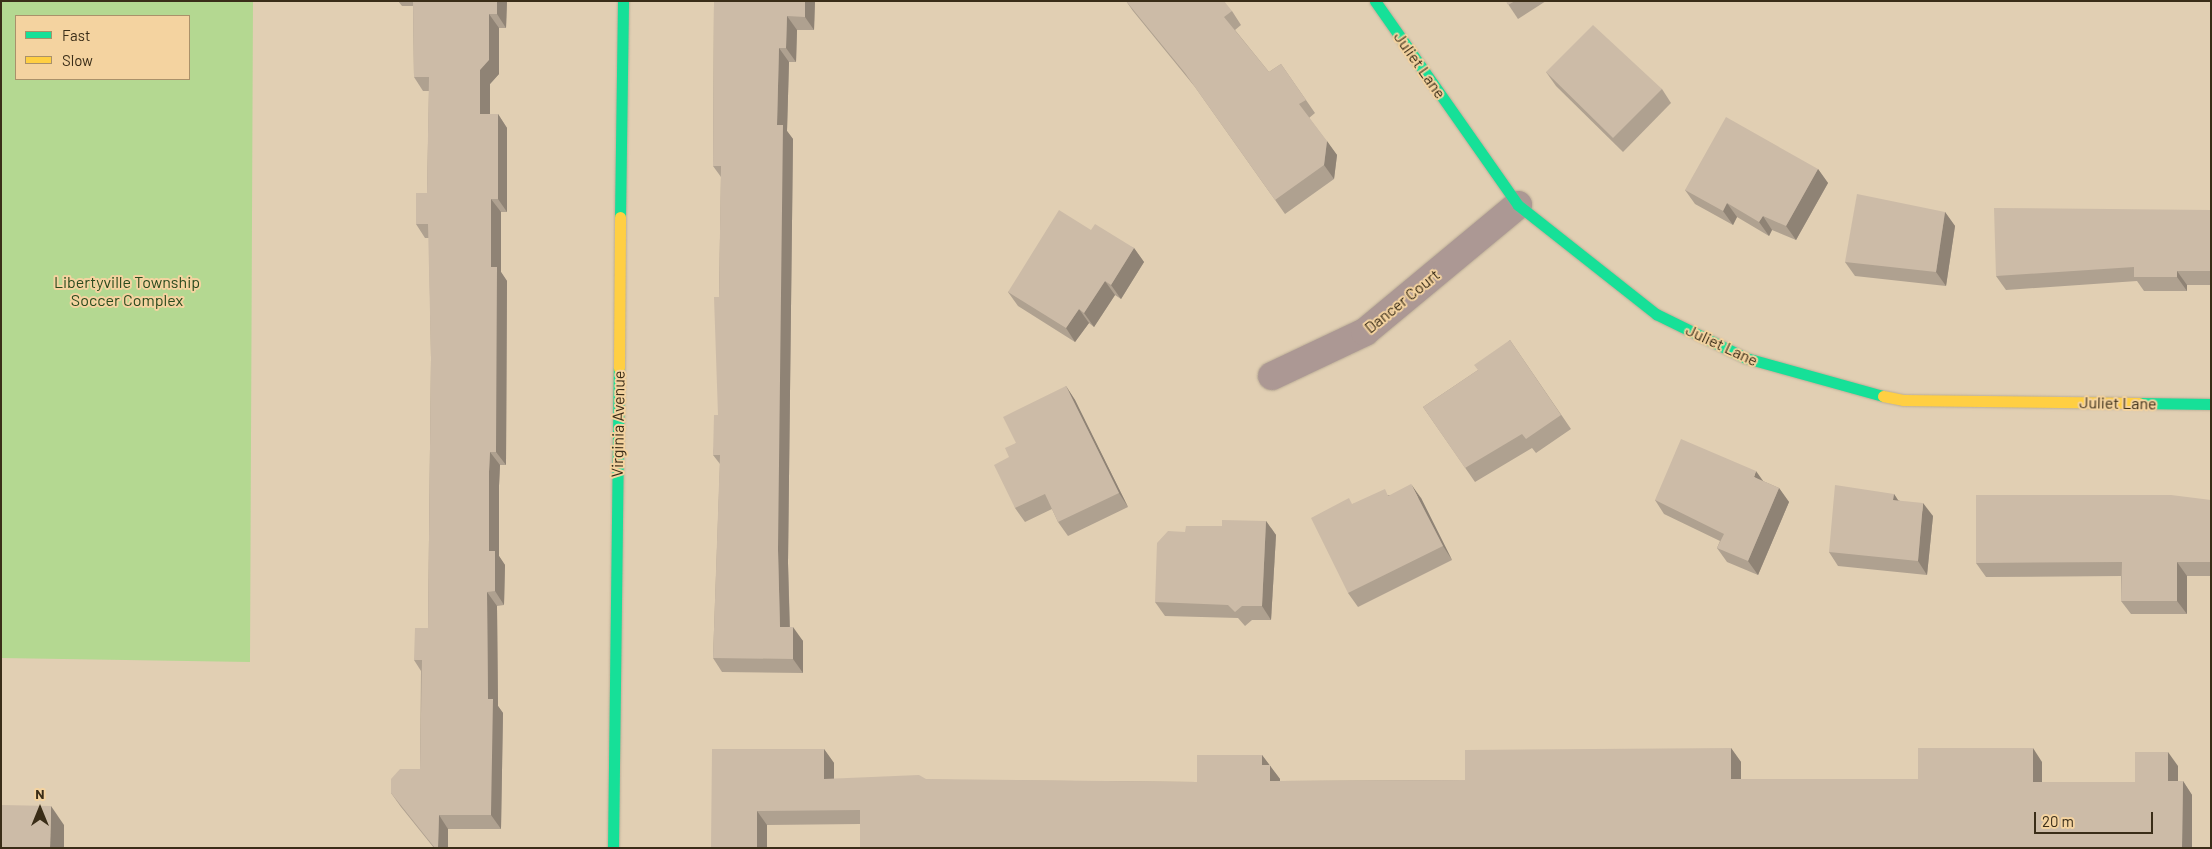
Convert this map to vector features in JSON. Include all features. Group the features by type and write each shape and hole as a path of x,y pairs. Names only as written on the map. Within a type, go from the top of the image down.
{"street":[{"name":"Virginia Avenue","path":"613,848 623,1"},
{"name":"Juliet Lane","path":"1375,1 1518,205 1656,314 1746,358 1830,385 1903,400 2211,404"},
{"name":"Dancer Court","path":"1272,376 1365,332 1518,205"}],"green space":[{"name":"Libertyville Township Soccer Complex","path":"1,1 253,1 250,662 1,658"}],"building":[{"path":"413,1 497,1 497,14 489,14 489,60 480,70 480,114 498,114 498,199 491,199 491,267 497,267 496,452 490,452 489,472 489,551 495,551 495,591 487,592 488,699 493,699 491,815 439,815 438,848 435,848 391,793 391,779 400,769 420,769 422,660 414,660 415,628 428,628 431,358 428,224 416,224 416,193 427,193 429,77 414,77"},
{"path":"714,1 805,1 805,17 787,16 786,48 779,48 777,125 783,125 778,550 780,627 793,627 793,659 713,658 720,455 713,455 714,415 718,415 714,297 719,297 721,166 713,166"},
{"path":"1126,1 1224,1 1232,11 1224,17 1269,72 1281,64 1306,100 1299,104 1327,141 1324,165 1275,200 1185,73"},
{"path":"1506,1 1515,1 1508,5"},
{"path":"1593,25 1662,89 1613,138 1546,72"},
{"path":"1726,117 1818,169 1786,226 1763,216 1759,222 1727,203 1723,211 1685,190"},
{"path":"1857,194 1945,212 1936,272 1845,262"},
{"path":"1994,208 2211,210 2211,271 2177,271 2177,277 2134,277 2134,267 1996,276"},
{"path":"1059,210 1091,230 1095,224 1134,248 1111,285 1105,281 1084,313 1079,309 1066,328 1008,292"},
{"path":"1510,340 1561,415 1526,439 1522,434 1465,468 1423,407 1478,370 1474,365"},
{"path":"1066,386 1119,493 1058,522 1045,494 1015,508 994,465 1009,457 1005,448 1016,443 1003,417"},
{"path":"1681,439 1756,471 1754,477 1779,488 1748,561 1717,548 1724,534 1655,500"},
{"path":"1411,484 1443,546 1348,593 1311,518 1349,498 1352,504 1385,489 1388,496"},
{"path":"1835,485 1894,494 1893,500 1923,503 1918,561 1829,552"},
{"path":"1976,495 2171,495 2211,500 2211,562 2177,562 2177,601 2121,601 2122,562 1976,563"},
{"path":"1222,520 1266,521 1262,606 1242,606 1235,612 1228,605 1155,602 1157,543 1168,531 1185,532 1186,526 1222,526"},
{"path":"1731,748 1731,779 1918,779 1918,748 2033,748 2033,782 2135,782 2135,752 2168,752 2168,781 2183,781 2182,848 860,848 860,810 757,811 757,848 711,848 712,749 824,749 824,779 919,775 926,779 1197,782 1197,755 1262,755 1262,765 1270,765 1270,781 1465,780 1465,750"},
{"path":"1,805 51,806 50,848 1,848"}],"traffic: fast":[{"path":"620,217 623,1"},
{"path":"1375,1 1518,205 1656,314 1746,358 1883,396"},
{"path":"613,848 619,368"},
{"path":"2139,403 2211,404"}],"traffic: slow":[{"path":"619,368 620,217"},
{"path":"1883,396 1903,400 2139,403"}]}
